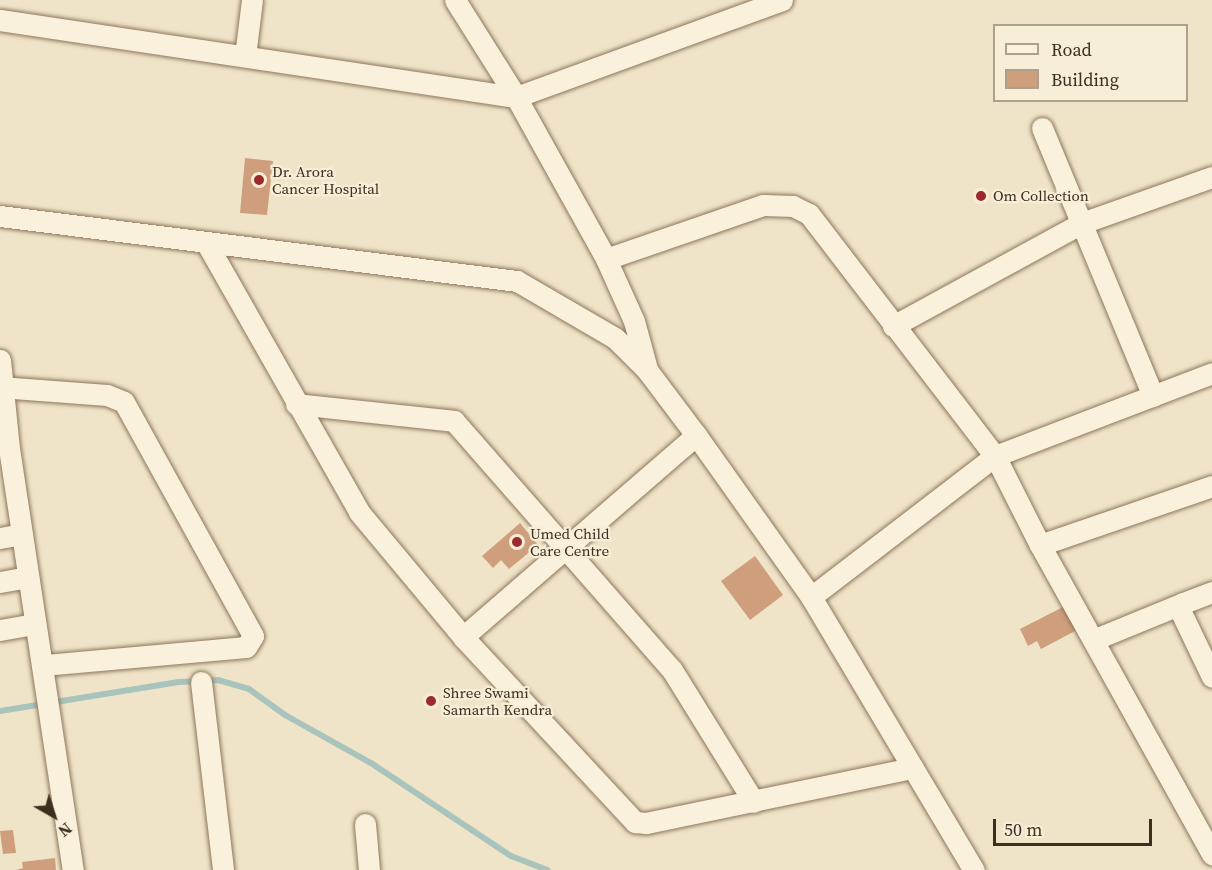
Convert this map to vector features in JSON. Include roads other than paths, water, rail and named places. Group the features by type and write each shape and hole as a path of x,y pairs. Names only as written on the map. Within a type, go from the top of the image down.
{"street":[{"path":"244,56 252,0"},
{"path":"456,0 516,97 606,259 634,321 647,370"},
{"path":"0,20 516,97 782,0"},
{"path":"1042,128 1153,396"},
{"path":"893,326 1082,223 1212,177"},
{"path":"606,259 763,205 793,206 809,214 995,456 1040,545 1212,854"},
{"path":"0,216 207,244 517,281 615,338 647,370 811,597 969,863"},
{"path":"207,244 359,512 463,637 634,822 646,823 912,768"},
{"path":"0,360 7,490 22,534 73,870"},
{"path":"811,597 995,456 1212,373"},
{"path":"2,387 107,395 124,402 254,636 246,647 44,671"},
{"path":"296,404 454,421 672,670 754,802"},
{"path":"463,637 696,435"},
{"path":"1040,545 1212,486"},
{"path":"0,538 22,534"},
{"path":"0,582 28,577"},
{"path":"1093,640 1212,592"},
{"path":"1183,603 1179,608 1212,677"},
{"path":"0,630 36,624"},
{"path":"201,682 223,870"},
{"path":"365,824 369,870"}],"waterway":[{"path":"0,711 179,682 218,680 249,689 285,715 371,763 511,856 547,870"}],"place":[{"name":"Dr. Arora Cancer Hospital","path":"259,180"},
{"name":"Om Collection","path":"981,196"},
{"name":"Umed Child Care Centre","path":"517,542"},
{"name":"Shree Swami Samarth Kendra","path":"431,701"}]}
